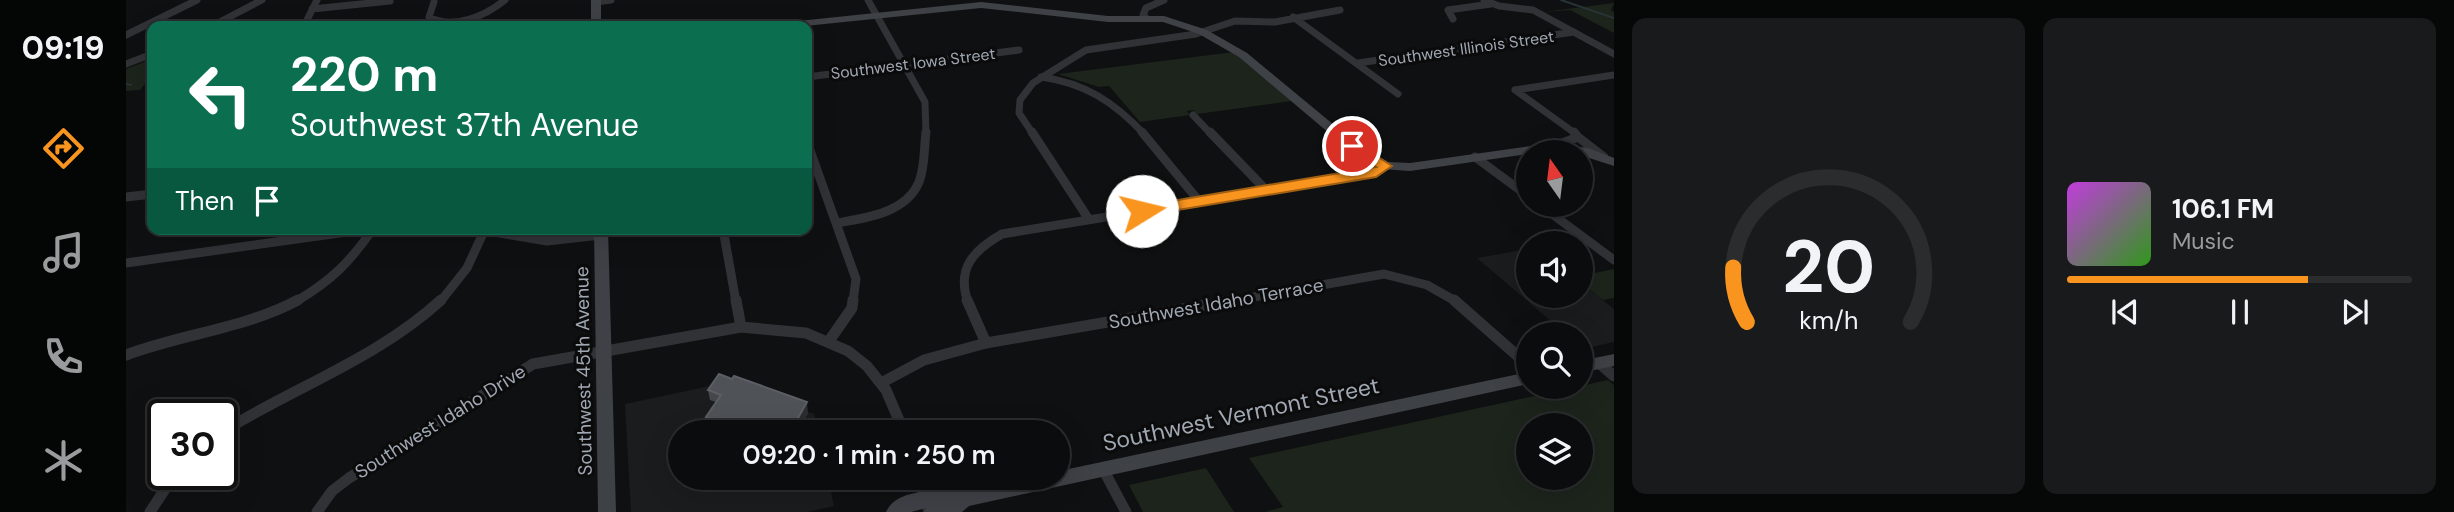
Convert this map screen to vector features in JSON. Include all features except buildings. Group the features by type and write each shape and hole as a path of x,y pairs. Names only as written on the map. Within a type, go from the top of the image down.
{"street":[{"path":"154,21 197,0"},
{"path":"222,21 262,0"},
{"path":"306,21 317,0"},
{"path":"437,21 429,17 431,1 442,0"},
{"path":"446,21 481,16 505,0"},
{"path":"596,21 596,1 611,0"},
{"path":"837,223 886,211 905,199 919,181 927,107 868,0"},
{"path":"1146,18 1143,15 1146,8 1164,0"},
{"path":"312,9 390,1"},
{"path":"1453,19 1448,10 1488,2 1533,10 1614,54"},
{"path":"812,23 986,5 1104,19 1170,20 1203,32 1249,58 1359,152 1385,166 1410,167 1516,151"},
{"path":"1088,218 1019,113 1018,107 1025,90 1040,77 1086,50 1203,32 1235,21 1275,22 1340,10"},
{"path":"1293,17 1398,94"},
{"path":"126,35 147,25"},
{"name":"Southwest Illinois Street","path":"1358,63 1574,32"},
{"name":"Southwest Iowa Street","path":"812,75 1019,50"},
{"path":"126,64 147,56"},
{"path":"1609,160 1578,137 1572,129 1515,90 1614,75"},
{"path":"1040,77 1078,83 1111,101 1199,201"},
{"path":"1193,115 1267,191"},
{"path":"1569,140 1578,137"},
{"path":"812,156 837,223 856,288 850,314 829,341"},
{"path":"1475,157 1516,187"},
{"path":"986,344 963,288 963,274 973,254 1002,234 1376,173 1385,166"},
{"path":"126,197 147,195"},
{"path":"1556,217 1614,260"},
{"path":"126,263 327,235"},
{"path":"126,355 149,345 268,314 295,303 348,266 366,235"},
{"path":"238,424 348,366 395,336 427,311 464,271 480,235"},
{"path":"512,235 547,241 583,235"},
{"name":"Southwest 45th Avenue","path":"601,235 607,512"},
{"path":"724,235 741,327"},
{"name":"Southwest Idaho Terrace","path":"881,383 924,360 986,344 1384,274 1424,281 1451,295 1516,354"},
{"name":"Southwest Idaho Drive","path":"317,512 332,491 349,478 526,368 547,360 741,327 793,330 829,341 857,358 881,383 898,420"},
{"path":"1606,361 1614,376"},
{"name":"Southwest Vermont Street","path":"895,512 901,507 954,508 964,499 1516,381"},
{"path":"1103,469 1126,512"},
{"path":"150,512 164,490"},
{"path":"922,490 929,509"}],"shaded area":[{"path":"1614,3 1611,10 1614,12 1614,33 1570,10 1543,12"},
{"path":"1234,52 1292,101 1197,114 1193,110 1187,111 1190,115 1140,122 1109,86 1099,87 1058,74"},
{"path":"147,61 147,81 140,90 126,91 126,69"},
{"path":"1516,251 1516,291 1477,258"},
{"path":"1614,269 1614,298 1603,300 1593,292 1593,273"},
{"path":"1593,292 1614,309 1614,342 1593,347 1593,322 1552,322 1536,308 1593,308"},
{"path":"1608,380 1614,385 1614,512 1265,512 1283,507 1249,458 1521,399 1593,399 1593,383"},
{"path":"729,382 814,414 815,420 668,420 668,490 831,490 834,506 807,512 631,512 625,404"},
{"path":"1206,468 1234,512 1143,512 1129,485"}],"waterway":[{"path":"1561,0 1614,18"},
{"path":"126,84 131,85"}],"route":[{"path":"1142,211 1383,170 1385,166 1366,157 1352,146"}]}
